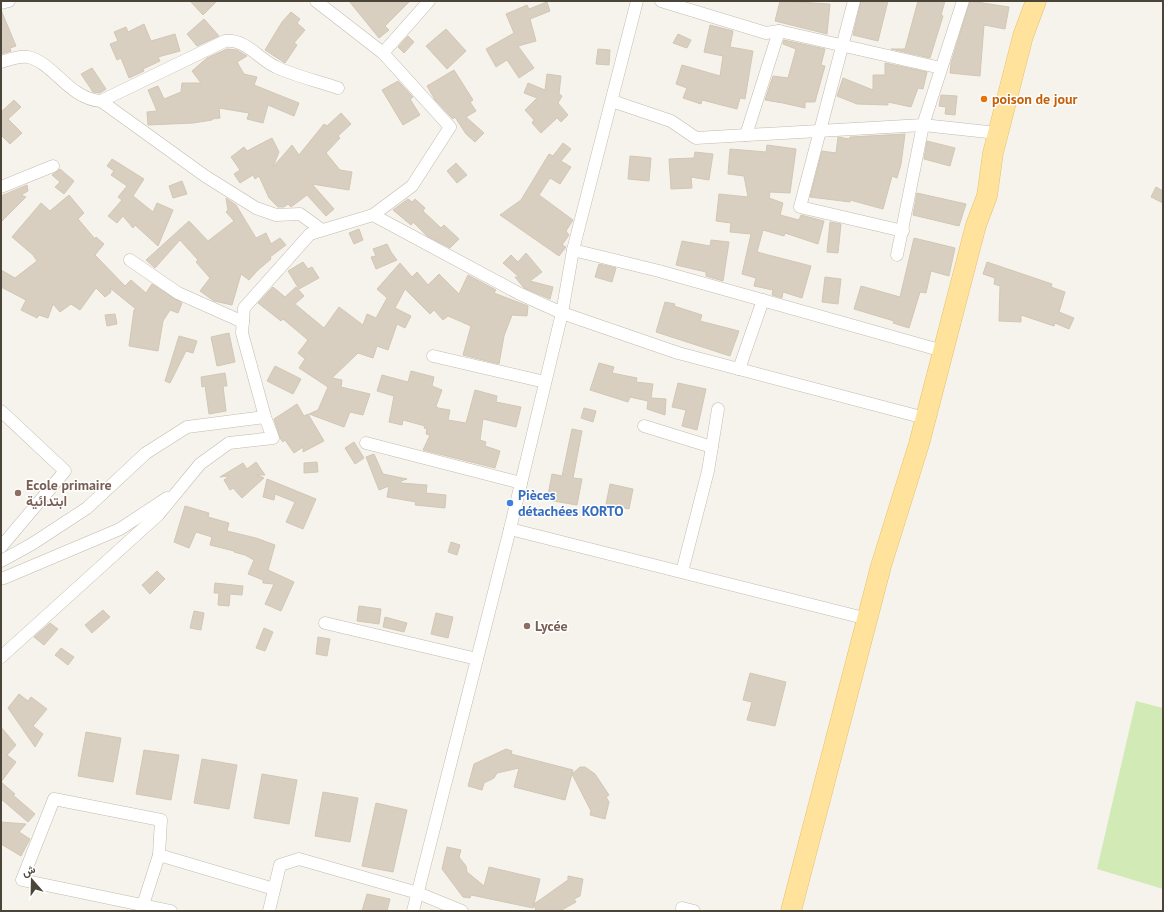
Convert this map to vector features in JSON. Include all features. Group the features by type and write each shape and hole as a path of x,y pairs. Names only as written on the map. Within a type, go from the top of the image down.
{"main road":[{"path":"791,911 881,566 925,418 976,225 987,196 990,169 1023,36 1036,1"}],"street":[{"path":"1,4 10,1"},
{"path":"1,657 158,515 200,464 229,443 273,438 265,417 242,333 244,308 310,234 373,215 412,186 450,127 383,53 316,1"},
{"path":"383,53 429,1"},
{"path":"413,911 510,529 562,313 574,250 637,1"},
{"path":"661,1 766,33 778,31 941,68"},
{"path":"854,1 800,207 903,232"},
{"path":"897,255 903,232 923,125 962,1"},
{"path":"746,135 778,31"},
{"path":"101,101 225,41 231,40 240,42 275,67 338,88"},
{"path":"1,62 19,57 36,60 84,98 101,101 205,176 256,208 276,215 300,214 322,230"},
{"path":"612,101 671,121 696,138 923,125 988,132 998,136"},
{"path":"1,187 53,166"},
{"path":"373,215 520,294 562,313 678,353 925,418"},
{"path":"574,250 659,271 943,351"},
{"path":"130,260 178,293 243,322"},
{"path":"739,369 762,300"},
{"path":"433,356 545,382"},
{"path":"682,572 708,471 718,409"},
{"path":"1,411 65,471 1,547"},
{"path":"1,561 32,544 87,508 146,453 187,426 265,417"},
{"path":"644,426 712,447"},
{"path":"366,443 521,482"},
{"path":"1,578 120,529 178,491"},
{"path":"510,529 868,620"},
{"path":"325,623 477,659"},
{"path":"143,905 159,855 161,820 54,799 22,880 171,911"},
{"path":"159,855 274,889"},
{"path":"269,911 280,865 299,859 418,893 462,911"}],"green space":[{"path":"1136,701 1163,708 1163,889 1097,869"}],"building":[{"path":"190,1 217,1 203,15"},
{"path":"349,1 410,1 385,26 389,30 379,38"},
{"path":"780,1 830,4 827,34 775,21"},
{"path":"861,1 888,1 878,41 853,35"},
{"path":"918,1 945,1 941,15 943,16 930,58 891,49 905,49"},
{"path":"970,1 1009,7 1005,29 984,25 980,76 950,73 951,63"},
{"path":"547,2 550,11 530,19 536,41 518,46 534,68 519,78 507,60 496,67 486,49 514,33 506,14 527,5 529,9"},
{"path":"1,10 16,46 10,48 11,51 1,54"},
{"path":"291,12 300,19 297,23 305,30 294,43 297,45 285,63 265,50 282,22"},
{"path":"204,19 219,36 197,46 187,34"},
{"path":"144,24 151,41 175,34 180,51 158,57 160,61 129,78 121,58 117,60 110,44 118,41 114,32 126,27 128,32"},
{"path":"710,25 733,31 730,47 753,51 745,99 740,98 737,109 702,100 701,104 683,98 687,88 676,84 682,65 720,76 723,56 704,52"},
{"path":"446,29 466,51 447,69 426,46"},
{"path":"678,34 691,40 687,48 673,43"},
{"path":"408,36 414,42 404,53 398,47"},
{"path":"784,40 825,49 821,65 825,66 815,102 805,102 805,108 765,100 773,76 788,78 796,49 783,44"},
{"path":"227,49 237,50 247,56 237,62 244,74 257,77 254,85 299,103 294,116 268,105 263,123 247,119 249,113 219,108 220,118 212,120 193,123 148,125 147,112 157,111 148,90 158,86 164,99 181,92 182,83 201,83 192,71 207,58"},
{"path":"598,49 610,50 609,65 596,64"},
{"path":"885,63 927,72 923,89 918,88 911,107 888,102 888,105 857,104 837,96 843,78 873,90 873,75 885,75"},
{"path":"92,68 106,89 100,93 93,92 81,74"},
{"path":"454,70 473,100 470,102 476,111 466,117 484,133 475,142 466,134 455,117 453,119 435,100 427,86"},
{"path":"547,74 561,76 559,94 562,96 558,103 568,115 561,122 557,118 541,133 532,123 534,120 525,110 537,98 524,93 528,83 545,90"},
{"path":"398,81 413,97 410,99 420,115 403,125 382,90"},
{"path":"941,95 957,96 955,115 945,114 946,107 939,106"},
{"path":"14,100 21,107 8,119 22,133 10,144 1,135 1,112"},
{"path":"341,113 351,124 338,136 340,138 326,153 340,170 352,172 349,190 312,184 334,209 326,216 307,195 291,207 288,204 284,207 278,207 269,198 259,176 255,179 253,175 240,183 234,174 240,170 231,157 244,147 247,151 272,138 279,152 273,167 292,145 299,155 324,124 327,126"},
{"path":"905,134 901,164 897,178 892,176 883,209 850,200 850,202 810,197 822,151 836,153 838,137 849,139 850,137"},
{"path":"927,141 955,148 950,166 924,159"},
{"path":"563,143 571,149 561,161 571,167 560,184 550,178 539,195 573,220 566,231 569,235 562,245 566,247 559,256 500,215 521,200 549,154 553,156"},
{"path":"767,145 796,149 790,193 770,192 769,198 783,203 780,215 799,220 801,215 824,221 818,244 785,233 784,236 763,230 757,252 811,266 802,298 783,292 782,298 772,295 773,290 754,286 756,278 742,274 751,234 730,232 731,223 716,221 719,194 748,197 744,176 728,174 730,149 766,152"},
{"path":"695,152 713,154 709,180 691,177 692,188 671,189 669,159 694,158"},
{"path":"630,156 651,158 649,181 628,179"},
{"path":"112,159 144,179 133,196 153,212 157,203 173,210 158,246 135,225 133,228 123,216 117,223 108,216 122,200 118,197 127,186 111,175 114,171 107,166"},
{"path":"456,163 467,175 457,183 447,171"},
{"path":"60,169 74,181 64,194 55,187 60,182 52,175"},
{"path":"182,181 187,194 173,198 169,186"},
{"path":"27,185 28,191 21,195 26,197 1,222 1,196"},
{"path":"1156,187 1163,191 1163,203 1151,197"},
{"path":"917,193 966,204 959,226 913,215"},
{"path":"69,195 84,213 78,219 95,239 96,237 104,244 95,255 125,286 131,280 146,293 152,284 182,303 178,313 170,310 163,321 158,351 129,346 134,310 136,309 110,288 111,292 105,297 96,288 80,310 71,304 60,312 53,304 48,318 39,315 37,318 21,310 26,300 1,287 1,270 15,278 37,261 33,255 12,237 41,203 50,211"},
{"path":"226,198 236,205 256,238 266,233 271,244 280,238 286,245 270,257 271,259 249,280 241,274 232,305 214,301 200,291 210,278 196,262 198,260 180,240 155,268 146,260 189,221 208,241 234,221 226,212 228,210"},
{"path":"408,199 412,202 415,199 425,208 423,211 441,228 444,225 459,239 450,248 427,236 413,222 411,225 393,210"},
{"path":"830,222 841,224 838,253 827,252"},
{"path":"359,229 363,240 354,244 349,233"},
{"path":"914,238 955,248 949,276 931,271 926,293 920,292 909,328 893,323 894,321 854,309 861,286 900,297"},
{"path":"711,240 729,242 723,281 706,276 706,272 676,265 682,241 710,246"},
{"path":"387,244 397,260 376,269 371,257 376,256 373,249"},
{"path":"526,253 542,272 530,281 553,287 550,299 524,288 515,277 519,277 503,263 511,255 518,262"},
{"path":"303,262 308,269 312,267 319,278 299,289 288,271"},
{"path":"987,262 1052,284 1051,287 1065,292 1059,312 1074,318 1069,329 1055,323 1054,326 1021,315 1021,322 999,321 1000,286 994,284 995,278 983,274"},
{"path":"400,263 412,277 417,272 428,285 439,274 459,294 468,275 496,290 494,293 528,306 527,316 512,315 504,336 499,364 463,355 471,326 448,316 443,320 434,310 430,314 405,289 395,308 411,316 405,328 397,324 388,350 377,346 373,358 358,353 332,378 342,380 341,387 370,394 363,415 350,412 344,427 309,414 318,410 328,387 299,368 305,359 298,353 308,340 283,319 281,321 258,303 273,287 285,297 296,287 304,296 295,304 324,328 339,307 363,325 367,314 376,318 387,298 377,289"},
{"path":"599,264 616,268 612,282 595,277"},
{"path":"825,277 841,279 838,304 822,302"},
{"path":"665,302 675,304 674,306 702,315 700,321 739,331 730,356 656,332"},
{"path":"115,314 117,324 107,326 105,315"},
{"path":"229,333 235,362 217,366 211,337"},
{"path":"179,336 197,341 193,353 186,351 170,383 165,381"},
{"path":"599,363 614,367 612,373 637,378 636,382 653,384 651,398 666,399 665,415 647,409 648,401 630,397 628,402 590,390"},
{"path":"275,366 301,379 293,394 267,381"},
{"path":"411,371 434,377 432,386 442,390 436,406 438,408 450,410 448,420 466,423 475,390 497,396 496,402 521,407 516,427 483,419 480,440 486,442 485,446 500,451 495,468 423,450 430,435 426,434 427,429 424,428 425,426 403,420 402,425 389,422 394,396 377,391 382,375 408,382"},
{"path":"225,373 227,386 223,386 226,411 209,414 205,386 202,387 201,377"},
{"path":"678,383 706,389 697,430 682,426 686,410 672,407"},
{"path":"297,404 304,416 308,414 324,441 303,452 303,447 294,453 285,440 283,442 280,438 274,419"},
{"path":"584,408 596,411 593,422 581,418"},
{"path":"572,429 582,431 573,478 582,479 577,505 547,500 552,474 562,476"},
{"path":"354,442 364,458 355,464 345,448"},
{"path":"374,454 383,474 407,479 401,481 401,483 427,485 426,493 446,495 445,508 415,505 416,502 387,497 389,486 379,490 366,457"},
{"path":"256,462 265,475 257,475 264,478 242,498 233,488 230,490 224,480 229,476 220,477 243,463 247,469"},
{"path":"317,462 318,472 304,473 304,463"},
{"path":"267,479 316,499 303,529 286,522 295,502 275,494 274,500 263,497"},
{"path":"610,484 633,489 629,509 606,504"},
{"path":"185,506 209,513 208,517 229,523 227,531 256,538 275,545 268,570 294,582 281,611 265,604 274,584 263,583 263,580 248,574 254,560 234,551 210,545 212,537 196,532 189,548 174,542"},
{"path":"451,542 460,545 457,555 448,552"},
{"path":"157,571 165,579 150,594 142,585"},
{"path":"215,583 243,586 242,595 230,594 229,606 218,605 219,593 214,593"},
{"path":"359,606 381,609 379,624 357,621"},
{"path":"103,610 110,617 92,633 85,625"},
{"path":"194,611 204,613 201,630 190,628"},
{"path":"436,613 453,617 448,638 431,634"},
{"path":"385,617 407,623 404,632 383,627"},
{"path":"50,623 58,629 44,645 34,637"},
{"path":"264,628 273,632 265,651 256,648"},
{"path":"318,637 330,639 327,656 316,654"},
{"path":"61,648 74,657 68,665 55,655"},
{"path":"750,673 786,682 775,726 747,720 752,702 743,700"},
{"path":"19,694 28,701 31,697 47,709 33,726 43,734 35,747 8,708"},
{"path":"1,727 16,745 7,755 16,762 1,782"},
{"path":"86,732 121,738 113,782 78,776"},
{"path":"506,749 512,751 511,754 573,770 565,800 514,787 519,768 497,773 494,778 484,783 482,790 468,786 474,764"},
{"path":"144,750 179,755 171,800 136,794"},
{"path":"202,759 237,765 229,809 194,803"},
{"path":"580,767 585,767 595,774 609,795 606,797 609,802 605,819 590,815 591,811 572,774"},
{"path":"262,774 297,780 289,824 254,818"},
{"path":"1,782 15,794 13,795 35,814 28,822 1,799"},
{"path":"323,792 358,798 350,842 315,836"},
{"path":"376,803 407,810 393,872 362,866"},
{"path":"1,822 26,824 19,832 30,839 21,856 1,844"},
{"path":"447,847 461,850 459,857 466,866 467,872 484,886 489,867 540,879 533,908 471,895 470,898 463,897 442,869"},
{"path":"568,876 583,879 580,896 574,899 576,902 560,911 536,911 534,904 568,880"},
{"path":"367,894 390,899 387,911 362,911"}],"place":[{"name":"poison de jour","path":"984,99"},
{"name":"Ecole primaire ابتدائية","path":"18,493"},
{"name":"Pièces détachées KORTO","path":"510,503"},
{"name":"Lycée","path":"527,626"}]}
